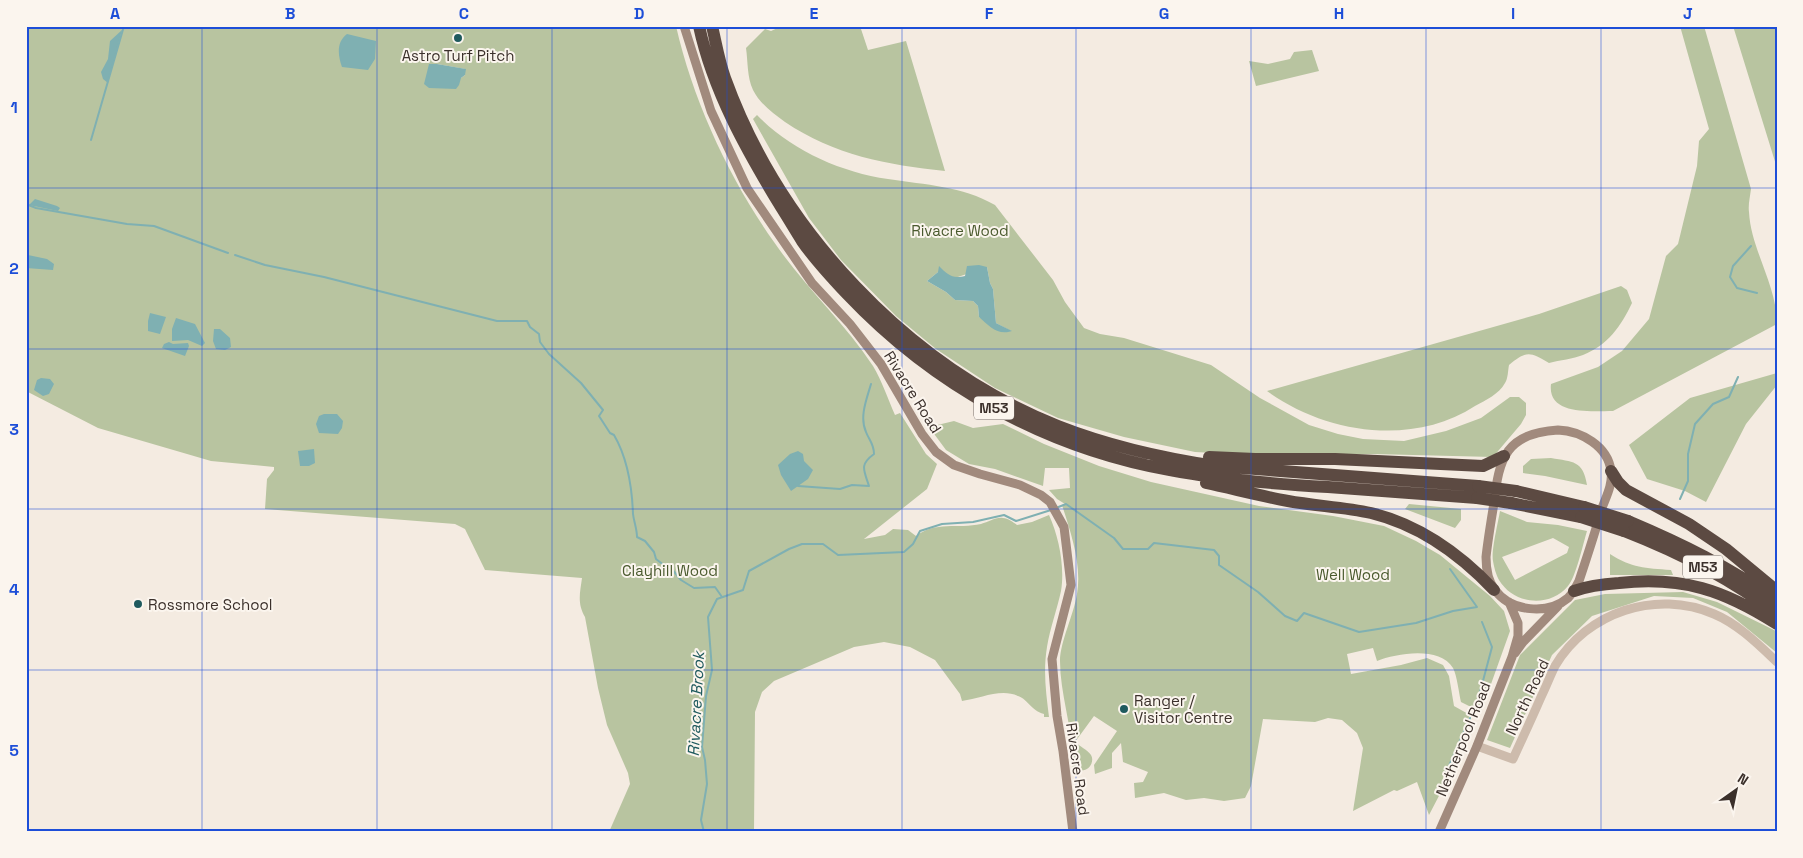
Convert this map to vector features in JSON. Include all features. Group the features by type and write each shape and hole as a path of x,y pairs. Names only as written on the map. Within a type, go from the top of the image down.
{"highway":[{"name":"M53","path":"699,26 702,42 718,88 758,170 802,241 826,271 881,329 920,361 992,407 1066,441 1133,457"},
{"name":"M53","path":"712,26 724,77 747,130 768,168 811,236 840,270 902,330 942,362 983,388 1057,426 1133,457 1178,472 1259,482 1478,492 1514,497 1533,506 1583,512 1680,543 1748,580 1777,601"},
{"path":"1133,457 1335,459 1482,466 1504,456"},
{"path":"1133,457 1180,478 1289,501 1387,517 1428,535 1450,550 1472,567 1494,590"},
{"path":"1611,471 1626,490 1690,524 1726,549 1777,591"},
{"name":"M53","path":"1626,526 1714,572 1758,599 1777,614"},
{"path":"1574,591 1593,586 1634,581 1690,584 1729,596 1777,624"}],"main road":[{"name":"Rivacre Road","path":"684,26 710,111 747,188 812,283 850,324 881,364 922,434 936,452 954,465 1020,485 1050,502 1064,527 1071,585 1052,659 1057,716 1073,832"},
{"path":"1564,430 1578,434 1598,447 1605,455 1611,471 1608,491 1579,581 1574,591 1561,602 1547,608 1519,607 1509,602 1494,590 1486,569 1497,479 1504,456 1519,440 1530,434 1542,431 1564,430"},
{"name":"Netherpool Road","path":"1439,832 1477,746 1512,657 1518,636 1518,623 1509,602"},
{"name":"Netherpool Road","path":"1512,657 1523,642 1561,602"}],"street":[{"name":"North Road","path":"1477,746 1513,759 1555,666 1583,634 1604,619 1626,609 1644,604 1670,604 1693,607 1713,613 1753,639 1777,662"}],"green space":[{"name":"Clayhill Wood","path":"26,26 676,26 692,83 703,111 728,166 743,193 774,242 798,274 850,334 873,366 895,415 900,413 926,454 937,464 927,489 864,539 885,535 893,529 908,530 916,536 931,528 981,524 1000,518 1009,519 1017,525 1032,522 1049,515 1056,533 1062,562 1062,582 1047,647 1045,665 1049,717 1044,717 1044,714 1036,710 1025,700 1011,694 997,694 962,701 960,694 935,660 910,647 884,642 854,647 774,681 762,692 755,712 754,832 609,832 630,784 628,773 607,725 598,688 585,617 580,602 582,578 485,570 465,529 455,524 265,509 267,479 274,470 274,467 211,461 98,428 26,391","holes":["429,64 465,69 465,75 461,78"]},
{"path":"782,26 860,26 868,50 906,41 945,171 882,162 842,150 804,133 785,122 767,108 759,100 751,85 746,48 765,29 771,31"},
{"path":"1680,26 1704,26 1751,189 1749,207 1751,226 1773,295 1777,324 1613,411 1573,410 1563,407 1556,402 1552,394 1551,384 1598,367 1622,351 1649,319 1666,256 1678,244 1697,166 1699,141 1709,129"},
{"path":"1733,26 1777,26 1777,168"},
{"path":"1312,50 1319,71 1256,86 1249,61 1268,64 1290,59 1294,52"},
{"name":"Rivacre Wood","path":"757,115 785,139 817,158 834,165 870,176 957,190 995,205 1053,280 1065,302 1084,328 1100,334 1124,338 1211,365 1260,398 1309,425 1363,439 1404,441 1446,431 1481,418 1510,397 1519,397 1526,403 1526,415 1521,424 1493,457 1373,454 1273,456 1195,452 1124,437 1058,418 995,388 936,349 896,316 841,260 809,218 753,119","holes":["987,267 993,289 996,323 1011,331 979,317 978,306 973,301 955,300 946,292 927,281 938,272 955,278"]},
{"path":"1621,286 1627,290 1632,303 1613,334 1600,346 1579,356 1549,363 1529,354 1520,357 1509,365 1506,381 1492,396 1450,419 1424,427 1397,430 1369,430 1342,425 1315,417 1267,391 1539,314"},
{"path":"1777,373 1777,385 1746,424 1706,502 1685,491 1647,479 1629,445 1690,398"},
{"name":"Well Wood","path":"954,421 973,428 1003,424 1044,444 1099,466 1151,482 1259,506 1333,516 1384,526 1440,555 1490,596 1504,611 1510,631 1481,712 1461,702 1453,668 1447,661 1438,656 1418,653 1377,661 1373,648 1347,654 1351,674 1427,658 1443,665 1449,676 1454,706 1470,715 1448,768 1444,773 1441,792 1429,815 1417,782 1397,791 1394,790 1353,811 1363,748 1357,733 1342,720 1328,718 1315,722 1263,719 1251,786 1245,798 1224,801 1204,798 1186,800 1164,793 1135,798 1134,783 1143,782 1148,772 1123,762 1121,743 1112,753 1112,768 1095,774 1094,765 1117,731 1094,716 1075,742 1091,755 1091,765 1085,770 1072,766 1071,739 1062,687 1060,661 1062,645 1077,594 1077,560 1062,505 1065,504 1057,499 1049,490 1070,488 1069,468 1045,468 1043,486 995,469 969,464 946,450 929,427"},
{"path":"1551,458 1571,462 1580,467 1587,485 1523,473 1523,466 1531,459"},
{"path":"1409,504 1461,509 1461,520 1455,528 1405,509"},
{"path":"1500,511 1527,522 1558,525 1587,531 1571,582 1560,593 1552,598 1542,600 1532,601 1523,599 1514,595 1498,578 1493,556","holes":["1553,538 1569,547 1567,553 1515,580 1502,557"]},
{"path":"1610,554 1625,562 1639,566 1671,570 1673,575 1610,575"},
{"path":"1683,592 1717,602 1776,631 1777,653 1727,612 1693,598 1654,596 1592,616 1552,655 1510,748 1487,740 1520,655 1575,600 1605,594"}],"water":[{"path":"122,30 108,83 103,79 101,72 108,59 110,41"},
{"path":"347,34 376,41 375,59 368,70 342,67 339,49 343,37"},
{"path":"429,64 466,69 465,75 461,78 456,89 429,88 424,84"},
{"path":"35,199 60,208 58,211 29,205"},
{"path":"26,256 47,259 54,264 53,270 26,268"},
{"path":"979,265 987,267 993,289 996,323 1012,331 1002,332 994,329 979,317 978,306 973,301 955,300 946,292 927,281 938,272 939,266 948,274 957,277 965,276 967,266"},
{"path":"150,313 166,317 160,334 148,331"},
{"path":"176,318 195,324 205,343 202,346 188,340 172,341 172,329"},
{"path":"214,329 220,329 230,338 231,347 225,350 216,349 213,341"},
{"path":"169,342 173,344 188,343 189,346 185,356 162,348 164,344"},
{"path":"41,378 50,379 54,384 49,394 43,396 34,390 37,380"},
{"path":"337,414 343,421 342,428 338,434 319,433 316,424 319,416"},
{"path":"314,449 315,463 309,466 300,466 298,451"},
{"path":"798,451 803,454 804,461 813,470 808,479 791,491 781,475 778,465 790,454"}],"waterway":[{"path":"91,140 124,26"},
{"path":"26,204 36,208 127,224 154,226 228,253"},
{"path":"1751,246 1733,266 1730,277 1737,288 1757,293"},
{"path":"235,255 265,265 324,277 497,321 527,321 530,327 539,334 540,342 549,354 581,383 603,410 599,416 610,433 614,435 626,463 632,493 637,537 645,541 654,552 656,559 671,568 681,580 694,588 715,587 722,597"},
{"name":"Rivacre Brook","path":"1680,499 1688,481 1688,454 1695,424 1713,404 1729,397 1738,377"},
{"path":"798,486 840,489 852,485 869,486 864,468 866,461 874,454 874,451 863,420 864,408 871,384"},
{"name":"Rivacre Brook","path":"1056,508 1066,504 1114,538 1123,549 1148,549 1154,543 1214,550 1219,556 1219,565 1258,592 1285,616 1297,621 1304,613 1359,632 1416,623 1453,611 1477,607 1450,569"},
{"name":"Rivacre Brook","path":"704,832 701,820 707,784 702,747 706,696 712,670 708,617 717,599 743,590 749,571 802,544 823,544 838,555 904,552 913,544 920,531 942,524 973,522 1004,515 1016,521 1051,510"},
{"path":"1476,707 1492,647 1482,622"},
{"path":"1444,773 1470,718"}],"place":[{"name":"Astro Turf Pitch","path":"458,38"},
{"name":"Rossmore School","path":"138,604"},
{"name":"Ranger / Visitor Centre","path":"1124,709"}]}
